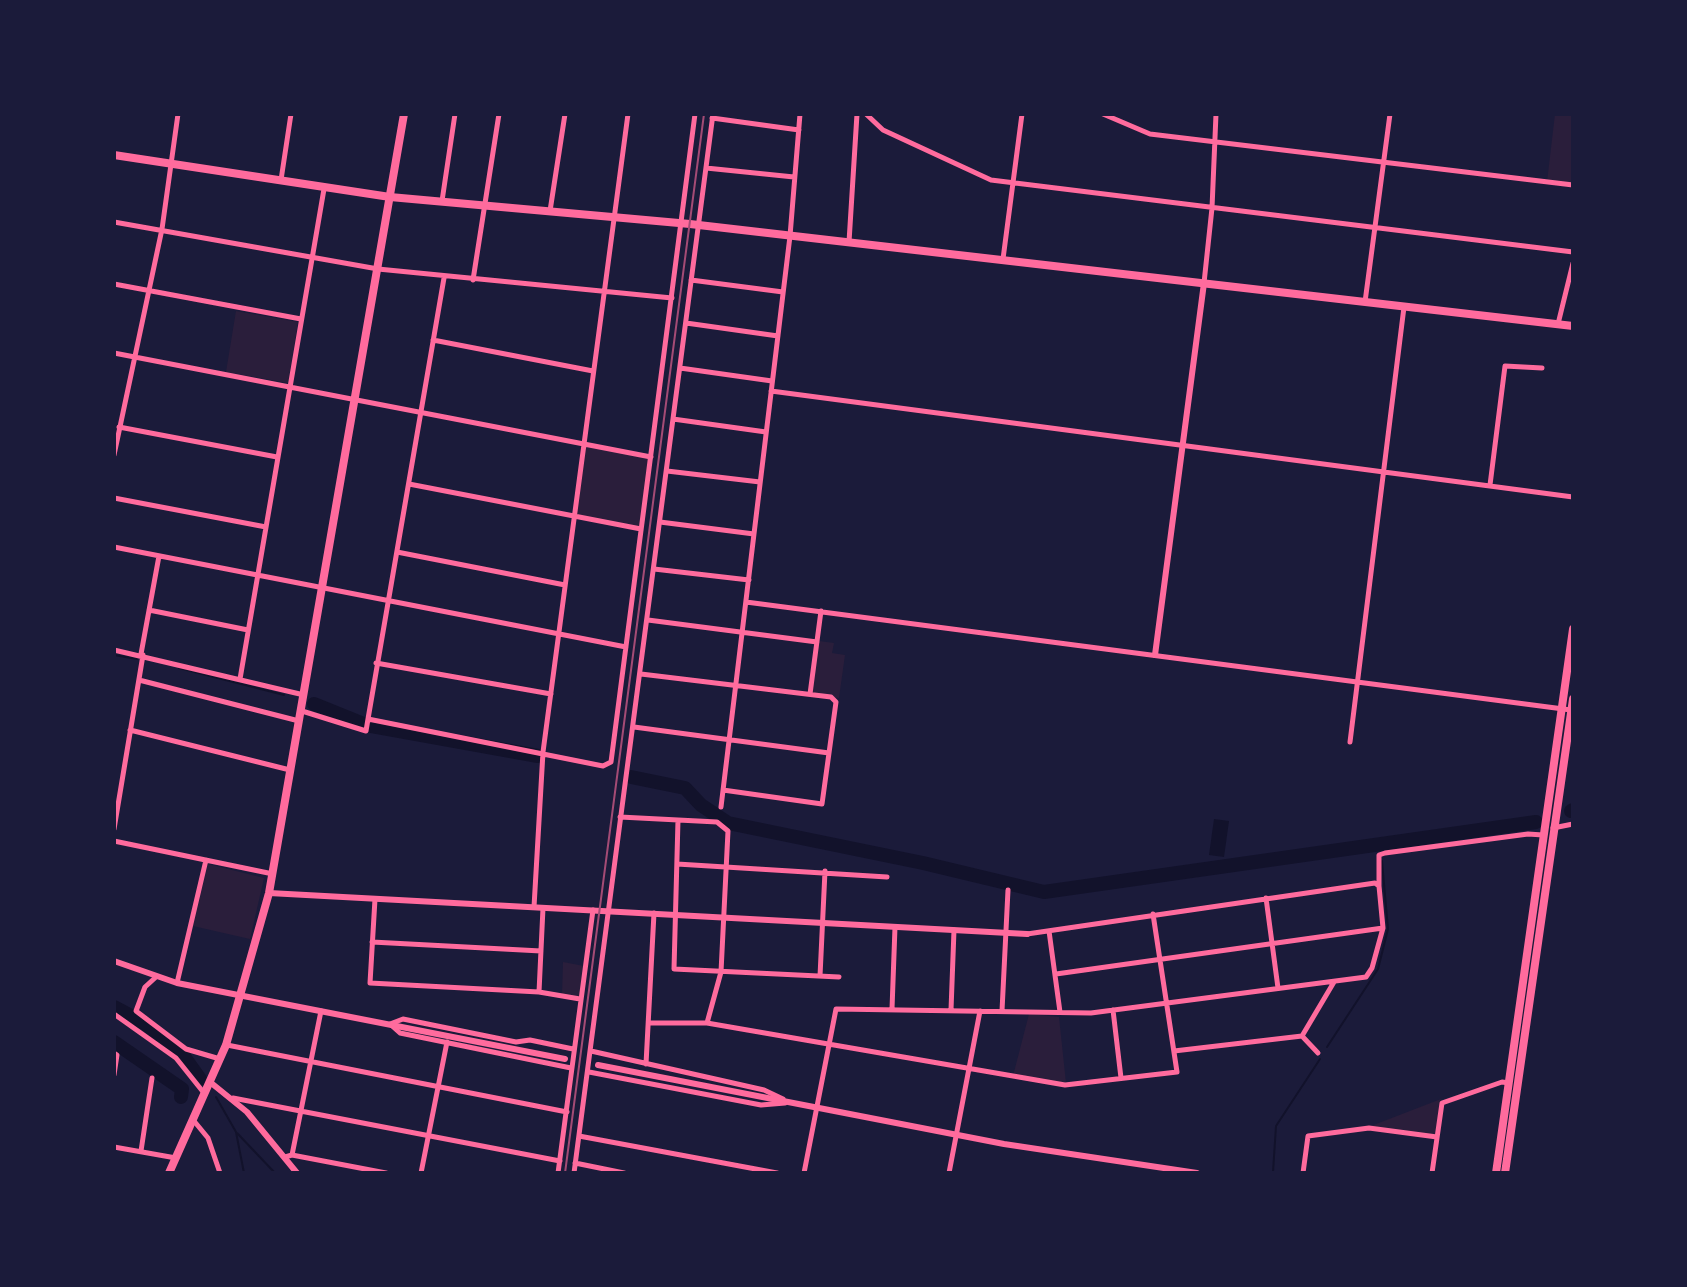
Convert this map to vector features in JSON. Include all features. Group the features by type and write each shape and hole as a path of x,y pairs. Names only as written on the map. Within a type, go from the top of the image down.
{"main road":[{"path":"173,1165 226,1045 269,893 404,114"},
{"path":"114,155 390,197 698,224 1573,326"},
{"path":"1496,1173 1532,986 1555,827 1573,629"},
{"path":"1505,1173 1521,991 1544,832 1566,709 1573,699"}],"street":[{"path":"114,455 162,229 178,114"},
{"path":"281,181 291,114"},
{"path":"441,202 455,114"},
{"path":"473,280 499,114"},
{"path":"550,211 565,114"},
{"path":"534,907 543,752 628,114"},
{"path":"368,719 603,766 611,762 695,114"},
{"path":"721,807 790,236 800,114"},
{"path":"849,242 857,114"},
{"path":"866,114 896,136 991,180 1573,252"},
{"path":"1003,259 1022,115 1014,114"},
{"path":"1103,114 1150,134 1573,185"},
{"path":"1155,655 1204,283 1212,208 1216,114"},
{"path":"1365,302 1390,114"},
{"path":"574,1173 712,116 799,130"},
{"path":"706,168 794,177"},
{"path":"240,679 324,189"},
{"path":"114,222 311,258 444,278 672,298"},
{"path":"1558,324 1573,263"},
{"path":"302,711 366,731 444,278"},
{"path":"691,280 783,292"},
{"path":"114,284 301,319"},
{"path":"1350,742 1404,307"},
{"path":"686,323 778,336"},
{"path":"433,340 593,371"},
{"path":"114,353 651,457"},
{"path":"1490,485 1505,366 1542,368"},
{"path":"680,368 772,381"},
{"path":"771,391 1573,497"},
{"path":"673,419 766,432"},
{"path":"119,427 277,457"},
{"path":"667,471 760,482"},
{"path":"409,484 641,529"},
{"path":"114,498 266,527"},
{"path":"660,522 754,534"},
{"path":"114,547 626,647"},
{"path":"397,552 565,585"},
{"path":"114,829 159,556"},
{"path":"654,569 749,580"},
{"path":"746,602 1356,679 1566,709"},
{"path":"149,610 248,630"},
{"path":"810,694 821,611"},
{"path":"648,620 817,642"},
{"path":"114,650 142,654 305,695"},
{"path":"376,663 551,694"},
{"path":"641,674 831,697 836,702 822,804 723,790"},
{"path":"139,680 300,722"},
{"path":"634,727 829,753"},
{"path":"130,730 291,770"},
{"path":"620,817 717,822 728,831 721,972 707,1023"},
{"path":"678,820 674,969 839,977"},
{"path":"804,1173 836,1009 1113,1010 1366,977 1372,968 1383,928 1379,855 1544,832 1573,824"},
{"path":"114,841 273,874"},
{"path":"177,983 206,860"},
{"path":"677,864 887,877"},
{"path":"820,976 825,871"},
{"path":"269,893 1027,934 1375,883 1379,886"},
{"path":"1002,1011 1008,890"},
{"path":"1266,898 1278,988"},
{"path":"375,899 370,983 539,992 580,999"},
{"path":"539,992 543,908"},
{"path":"558,1173 593,910"},
{"path":"646,1064 654,913"},
{"path":"649,1023 707,1023 1065,1085 1177,1072 1153,914"},
{"path":"892,1009 895,927"},
{"path":"1056,974 1383,928"},
{"path":"951,1010 954,930"},
{"path":"1049,931 1060,1012"},
{"path":"372,942 541,951"},
{"path":"114,961 177,983 565,1059"},
{"path":"156,977 145,987 136,1011 186,1049 220,1059"},
{"path":"1302,1036 1335,981"},
{"path":"1521,991 1532,986"},
{"path":"288,1156 321,1010"},
{"path":"1113,1010 1121,1078"},
{"path":"949,1173 980,1011"},
{"path":"114,1014 176,1058 208,1088 233,1098 560,1161"},
{"path":"390,1024 403,1019 573,1049"},
{"path":"390,1024 400,1033 571,1068"},
{"path":"1174,1051 1302,1036"},
{"path":"1302,1036 1318,1053"},
{"path":"421,1173 447,1042"},
{"path":"226,1045 567,1112"},
{"path":"591,1051 764,1090 791,1103"},
{"path":"114,1053 117,1055 114,1075"},
{"path":"598,1065 957,1135 1197,1173"},
{"path":"589,1072 761,1105 791,1103"},
{"path":"141,1151 152,1078"},
{"path":"1432,1173 1442,1103 1513,1084"},
{"path":"233,1098 288,1156 297,1173"},
{"path":"194,1121 208,1138 220,1173"},
{"path":"1303,1173 1308,1136 1369,1128 1437,1137"},
{"path":"579,1136 777,1173"},
{"path":"114,1158 116,1148 141,1151 173,1165"},
{"path":"288,1156 386,1173"},
{"path":"575,1163 624,1173"}],"shaded area":[{"path":"1555,114 1573,114 1573,185 1547,182"},
{"path":"236,311 298,322 288,383 226,372"},
{"path":"584,444 651,457 641,529 575,516"},
{"path":"819,641 834,643 832,653 845,655 839,698 810,694"},
{"path":"1214,819 1229,821 1224,857 1209,855"},
{"path":"208,864 264,878 250,939 193,926"},
{"path":"563,962 584,966 580,999 562,996"},
{"path":"1029,1014 1059,1017 1066,1083 1013,1076"},
{"path":"1441,1099 1435,1137 1371,1126"}],"waterway":[{"path":"114,655 137,659"},
{"path":"179,668 284,695"},
{"path":"314,704 366,725 538,756"},
{"path":"631,777 685,788 701,805 728,823 923,863 1044,892 1536,822"},
{"path":"1327,1047 1378,969 1388,929 1382,861"},
{"path":"114,1007 146,1024 185,1058 200,1079"},
{"path":"114,1042 182,1089 181,1097"},
{"path":"1273,1172 1276,1126 1320,1059"},
{"path":"216,1097 236,1132 244,1173"},
{"path":"237,1133 275,1173"}],"railway":[{"path":"565,1173 704,114"}]}
